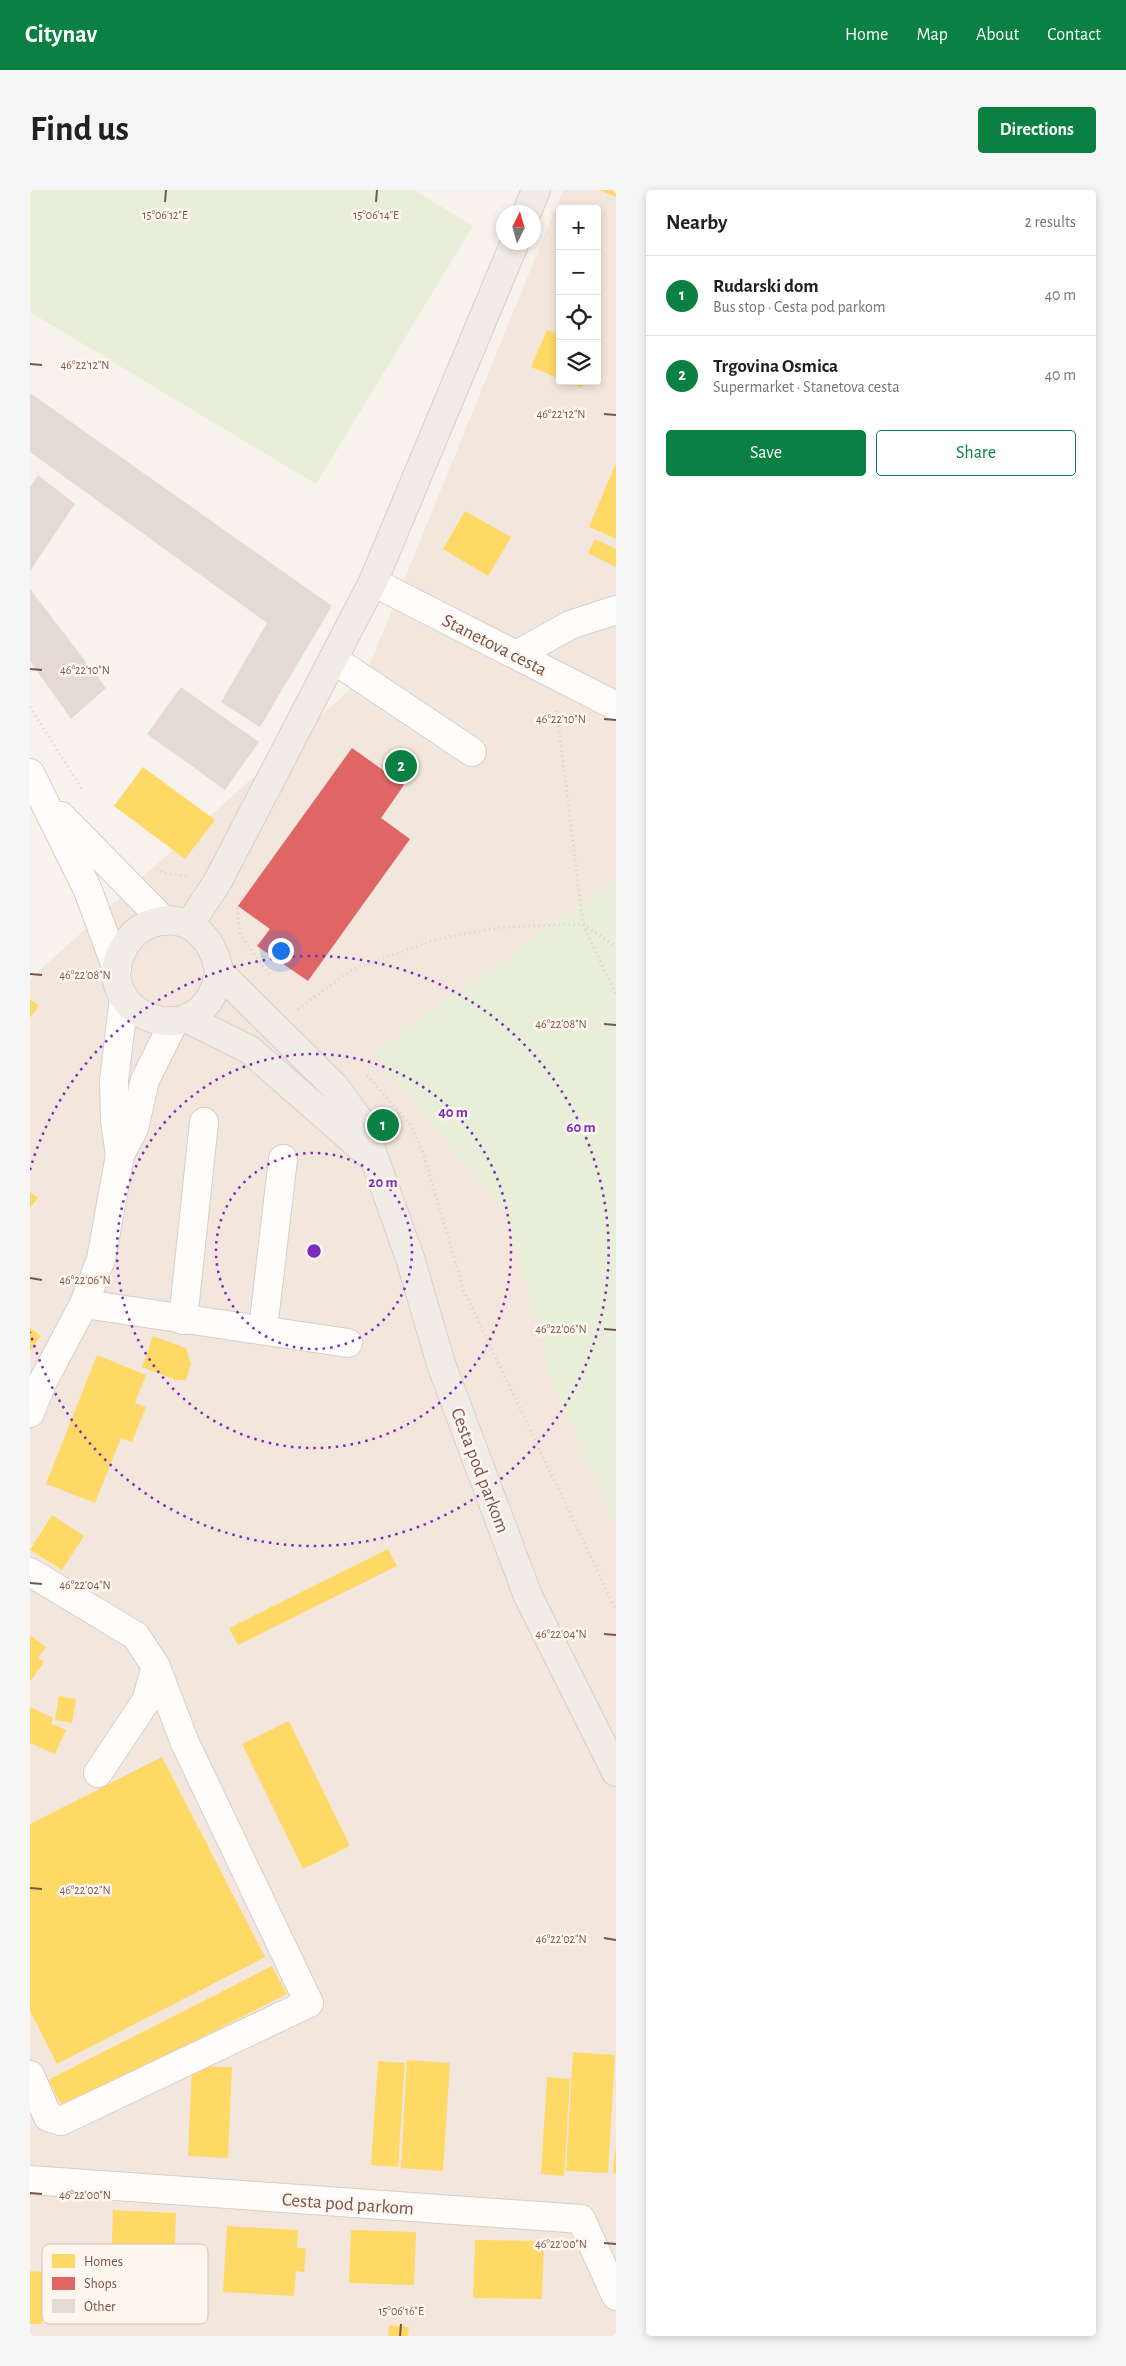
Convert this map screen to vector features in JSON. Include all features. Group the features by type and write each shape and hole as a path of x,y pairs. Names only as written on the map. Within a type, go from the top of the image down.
{"main road":[{"path":"530,205 536,190"},
{"path":"176,923 218,881 373,582 511,250"},
{"path":"151,923 176,923 202,933 211,944 217,958 219,972 216,987 210,1000 200,1011 181,1020 160,1022 146,1018 134,1010 124,998 118,984 117,968 120,953 128,940 139,929 151,923"},
{"name":"Cesta pod parkom","path":"219,972 335,1088 362,1124 410,1258 441,1364 528,1596 616,1772"},
{"path":"181,1020 250,1050 373,1158"}],"street":[{"name":"Stanetova cesta","path":"373,582 518,654 552,674 616,706"},
{"path":"518,654 570,625 616,610"},
{"path":"333,659 472,752"},
{"path":"30,773 87,888 117,968"},
{"path":"44,799 176,923"},
{"path":"120,1155 115,1121 114,1080 124,998"},
{"path":"30,1413 42,1384 84,1304 100,1259 120,1155 134,1128 145,1080 181,1020"},
{"path":"183,1320 204,1122"},
{"path":"264,1329 283,1159"},
{"path":"84,1304 183,1320 264,1329 348,1343"},
{"path":"30,1572 136,1636 156,1667 185,1743 309,2003 61,2120 48,2117 30,2075"},
{"path":"98,1773 146,1701 156,1667"},
{"name":"Cesta pod parkom","path":"30,2180 581,2219 616,2296"}],"path":[{"path":"552,674 584,924 616,995"},
{"path":"294,1012 351,970 437,939 503,927 584,924 616,947"}],"shaded area":[{"path":"563,190 616,190 616,2336 30,2336 30,979 365,676 539,250 541,250 541,244 556,207 556,385 601,385 601,205 557,205"}],"green space":[{"path":"30,190 414,190 473,226 316,484 30,312"},
{"path":"616,879 616,1523 555,1393 506,1214 373,1052"}],"building: Homes":[{"path":"599,190 616,190 616,197"},
{"path":"547,330 556,333 556,377 531,367"},
{"path":"616,463 616,539 589,527"},
{"path":"465,511 511,537 488,576 443,549"},
{"path":"595,539 616,549 616,567 588,553"},
{"path":"143,767 215,820 185,859 114,806"},
{"path":"30,999 39,1006 30,1018"},
{"path":"30,1192 38,1198 30,1208"},
{"path":"30,1328 41,1336 30,1351"},
{"path":"153,1336 186,1348 191,1364 186,1380 176,1380 142,1367"},
{"path":"97,1355 146,1375 135,1403 146,1407 132,1442 121,1438 95,1503 46,1484"},
{"path":"52,1515 84,1536 62,1570 30,1550"},
{"path":"388,1549 397,1566 238,1645 229,1628"},
{"path":"30,1635 46,1647 38,1658 44,1662 30,1682"},
{"path":"59,1696 76,1699 72,1723 55,1720"},
{"path":"30,1707 53,1718 51,1723 66,1730 55,1754 30,1743"},
{"path":"289,1721 350,1846 303,1869 242,1744"},
{"path":"162,1757 265,1957 57,2064 30,2011 30,1824"},
{"path":"272,1966 287,1994 63,2108 48,2080"},
{"path":"573,2052 615,2055 608,2173 566,2171"},
{"path":"407,2060 450,2063 443,2171 401,2168"},
{"path":"378,2061 405,2063 398,2167 371,2165"},
{"path":"192,2066 232,2067 228,2158 188,2156"},
{"path":"547,2077 570,2079 564,2176 541,2174"},
{"path":"615,2151 616,2173 613,2173"},
{"path":"113,2210 176,2213 175,2244 112,2244"},
{"path":"227,2226 298,2230 297,2248 306,2248 304,2272 296,2271 294,2296 223,2292"},
{"path":"351,2230 416,2232 414,2285 349,2283"},
{"path":"475,2240 544,2241 542,2299 473,2298"},
{"path":"30,2271 42,2272 42,2324 30,2324"},
{"path":"389,2325 409,2327 408,2336 388,2336"}],"building: Shops":[{"path":"352,748 404,785 381,818 410,839 308,981 257,946 270,929 238,906"}],"building: Other":[{"path":"30,393 332,606 260,727 221,702 267,623 30,452"},
{"path":"38,475 75,504 30,571 30,487"},
{"path":"30,589 106,688 71,719 30,661"},
{"path":"181,687 259,742 225,790 147,734"}],"place":[{"name":"Trgovina Osmica","path":"401,766"},
{"name":"Rudarski dom","path":"383,1125"}]}
